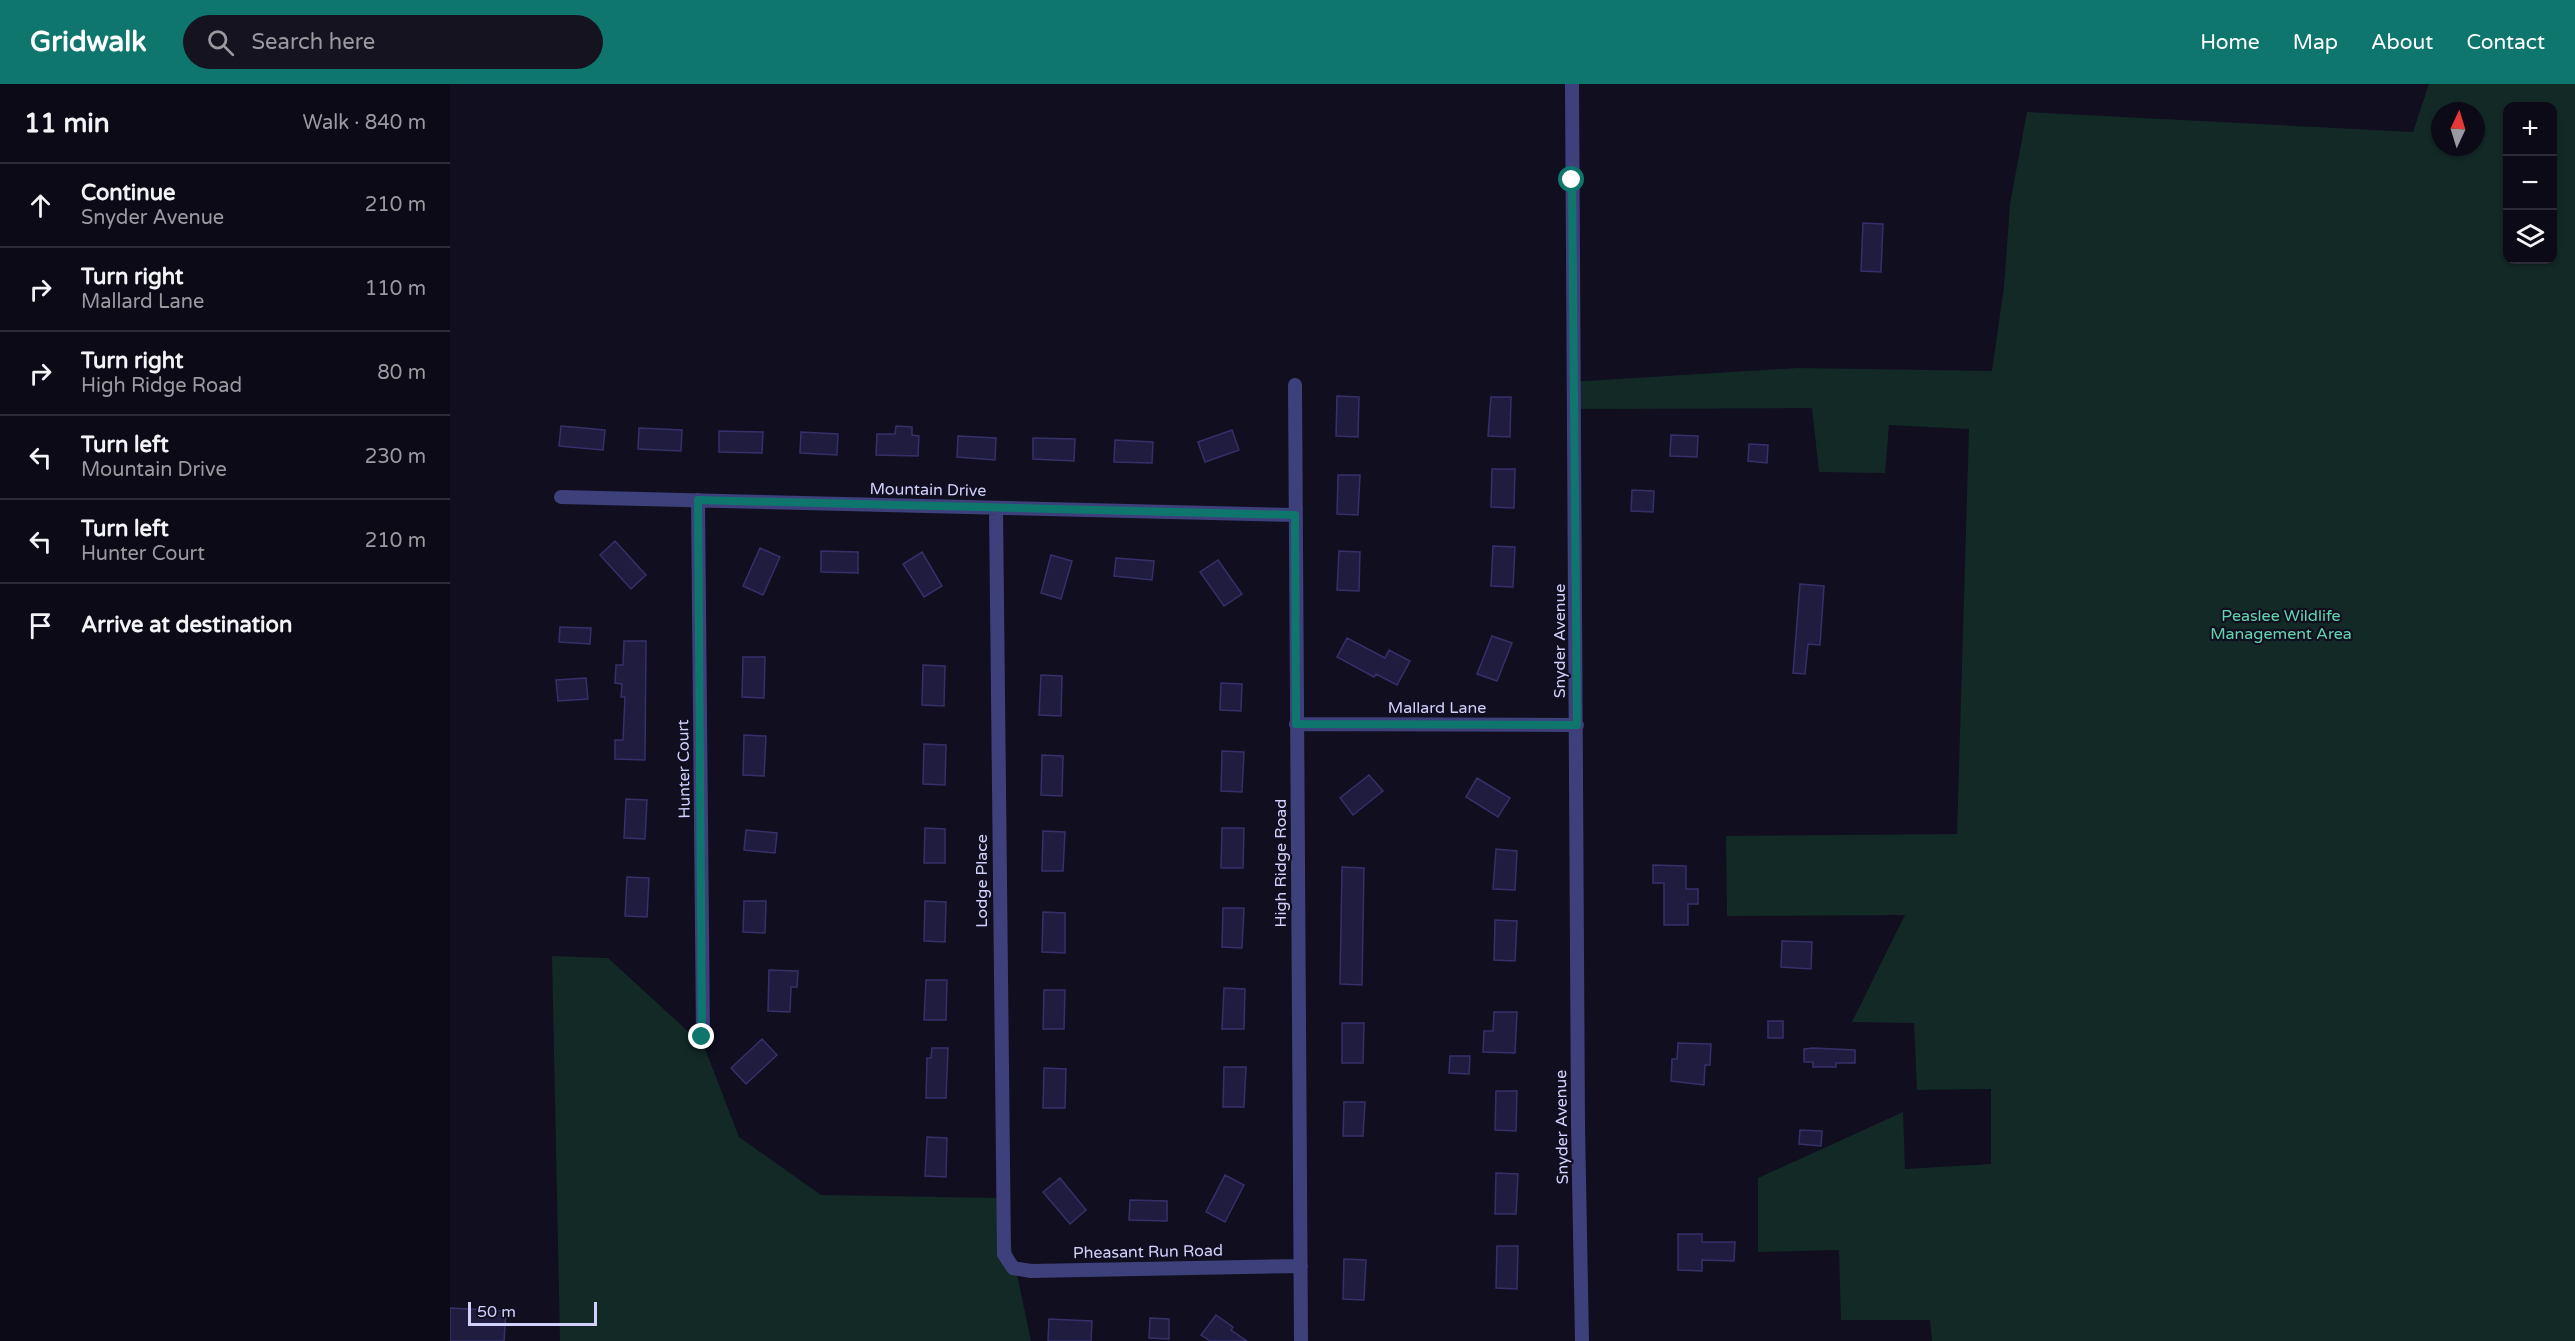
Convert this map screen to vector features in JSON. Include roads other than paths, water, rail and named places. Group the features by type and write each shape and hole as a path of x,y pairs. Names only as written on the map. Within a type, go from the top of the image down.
{"street":[{"name":"Snyder Avenue","path":"1572,84 1582,1341"},
{"name":"High Ridge Road","path":"1294,385 1301,1341"},
{"name":"Mountain Drive","path":"561,497 1295,515"},
{"name":"Hunter Court","path":"698,500 702,1037"},
{"name":"Lodge Place","path":"996,508 1004,1254"},
{"name":"Mallard Lane","path":"1296,724 1577,725"},
{"name":"Pheasant Run Road","path":"1004,1254 1013,1268 1031,1271 1300,1266"}],"park label":[{"name":"Peaslee Wildlife Management Area","path":"2281,625"}]}
